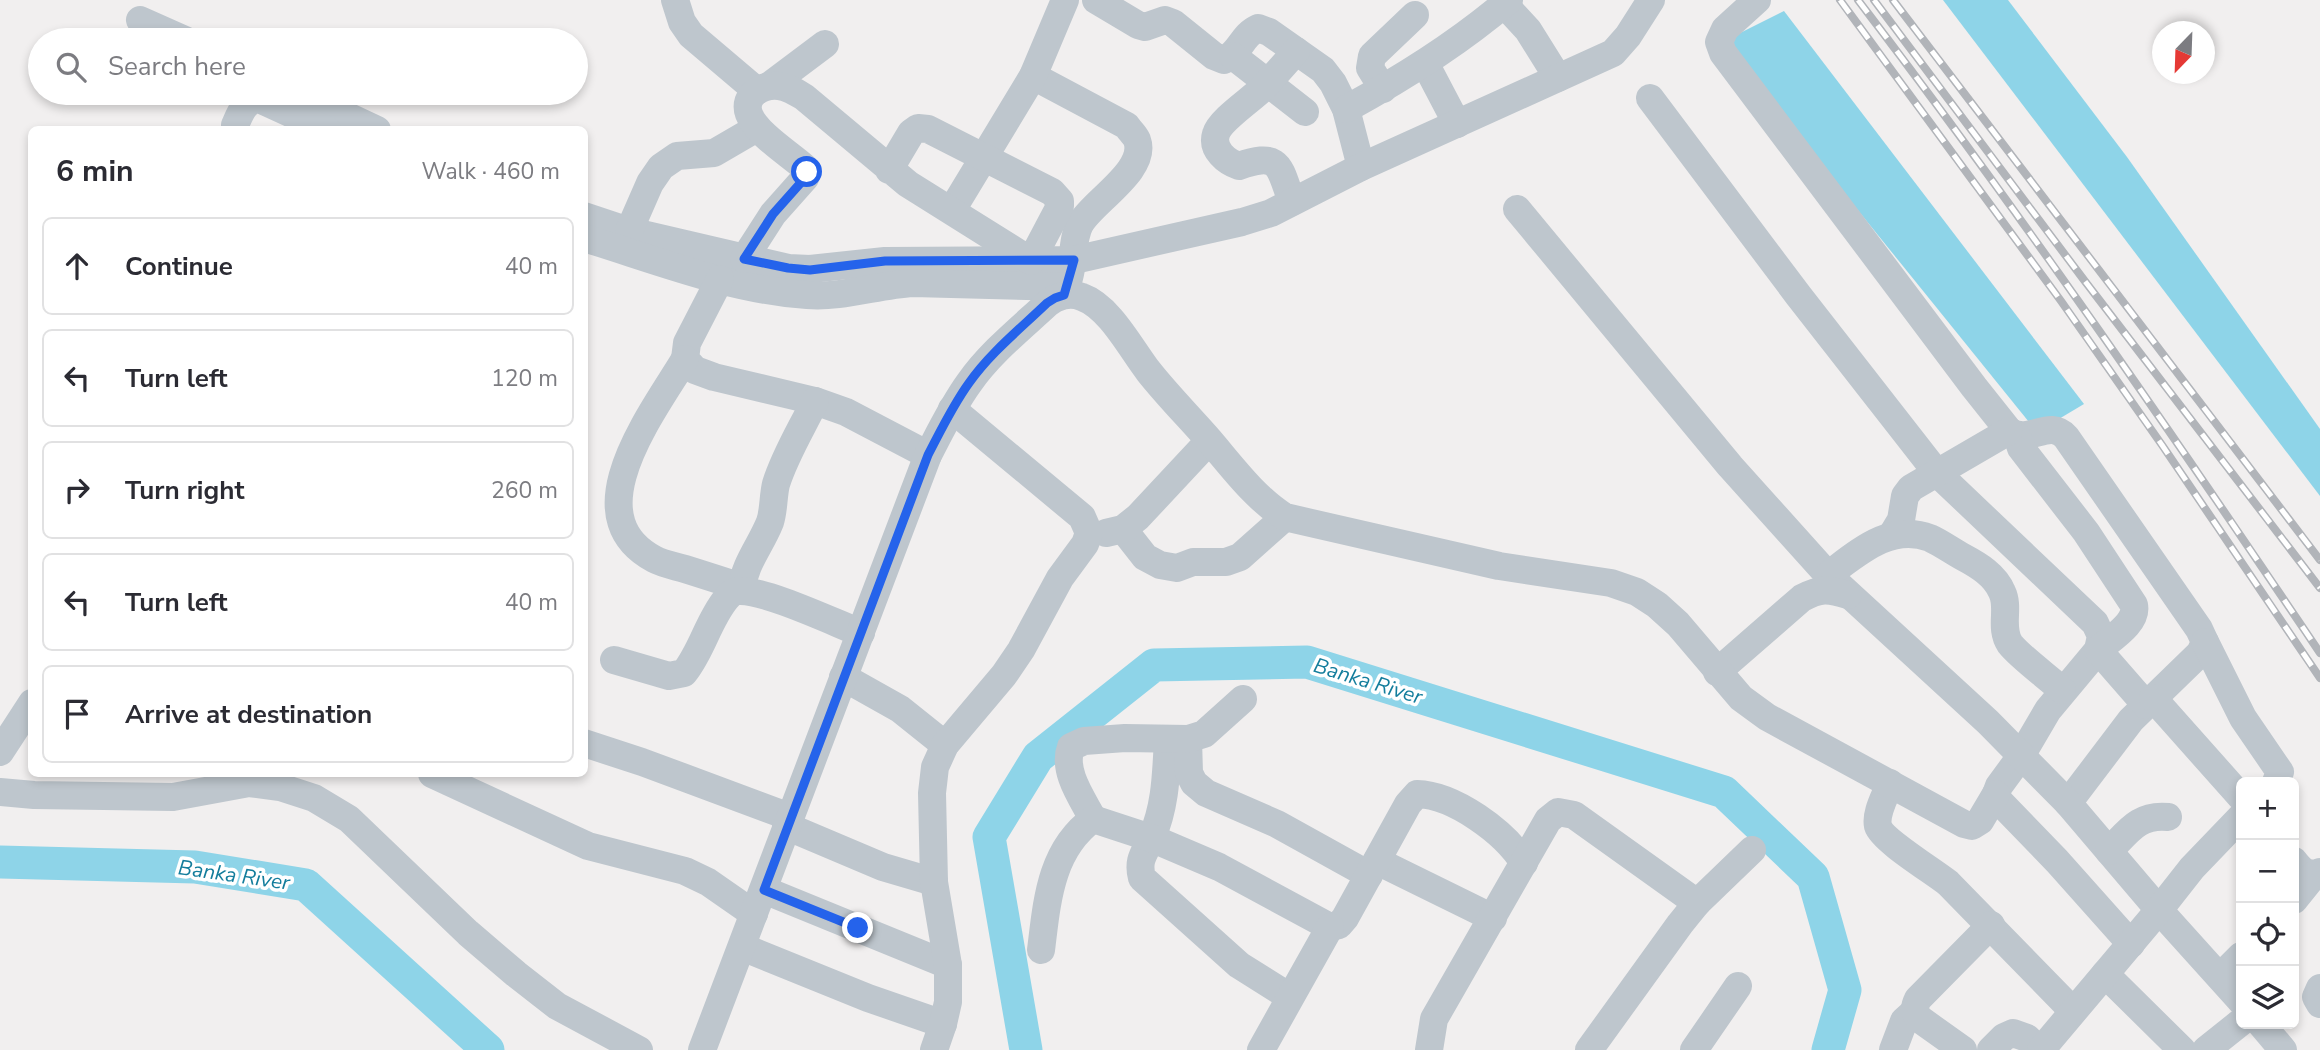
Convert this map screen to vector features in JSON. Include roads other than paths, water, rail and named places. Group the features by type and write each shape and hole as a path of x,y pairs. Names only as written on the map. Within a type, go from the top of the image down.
{"street":[{"path":"675,0 682,22 691,35 763,89 790,89 803,97 908,184 1068,281 1081,296 1100,308 1150,373 1209,441 1268,506 1285,517 1499,566 1611,583 1637,592 1678,624 1741,698 1767,717 1972,826 1980,821 1999,786 2062,690 2136,612 2086,532 2021,448 2013,433 1974,387 1723,53 1720,42 1725,29 1757,0"},
{"path":"953,210 1033,76 1066,0"},
{"path":"1096,0 1130,9 1144,27 1165,20 1173,23 1214,56 1224,60 1233,56 1249,32 1258,28 1269,33 1323,70 1333,83 1346,109 1361,167"},
{"path":"588,239 720,279 807,295 827,296 913,283 1068,281 1271,213 1361,167 1613,53 1628,36 1651,0"},
{"path":"1346,109 1425,63 1506,2 1528,30 1558,78"},
{"path":"1383,89 1370,68 1372,56 1415,15"},
{"path":"140,20 158,28"},
{"path":"744,259 773,214 805,178 807,172 757,128 748,112 748,102 825,44"},
{"path":"1292,202 1279,169 1270,161 1259,159 1239,166 1222,156 1215,136 1220,127 1267,83 1296,51"},
{"path":"1233,56 1305,112"},
{"path":"1425,63 1457,124"},
{"path":"702,1050 928,455 970,382 988,360 1055,298 1068,281 1081,222 1129,171 1137,156 1137,140 1127,126 1033,76"},
{"path":"1650,98 1937,473 2095,623 2101,636 2098,650"},
{"path":"234,125 245,105"},
{"path":"272,105 318,126"},
{"path":"324,105 368,126"},
{"path":"629,231 650,183 661,167 677,156 714,153 757,128"},
{"path":"889,170 911,133 918,128 928,128 1052,192 1060,201 1059,211 1031,261"},
{"path":"1517,209 1730,466 1828,575 1968,703 2068,803 2236,995"},
{"path":"588,217 629,231 788,268 810,270 885,261 1031,261"},
{"path":"720,279 687,343 685,359 629,454 621,476 618,499 623,531 637,547 655,559 762,595 860,633"},
{"path":"685,359 695,370 714,377 815,401 846,412 928,455"},
{"path":"741,589 750,557 765,534 771,517 776,486 783,466 815,401"},
{"path":"742,947 868,998 939,1037 947,1002 948,965 934,882 932,793 935,767 945,745 1004,675 1021,650 1060,578 1085,544 1089,533 1082,517 953,409"},
{"path":"1892,535 1901,520 1905,496 1911,488 2013,433 2025,436 2054,429 2061,432 2199,629 2243,718 2280,772 2278,777"},
{"path":"1089,533 1107,533 1122,529 1138,517 1209,441"},
{"path":"1122,529 1144,557 1160,565 1177,568 1193,562 1226,562 1240,557 1285,517"},
{"path":"1828,575 1868,546 1892,535 1912,534 1929,538 1979,566 1995,580 2004,594 2004,629 2010,643 2062,690"},
{"path":"614,660 669,676 684,673 694,660 723,603 733,592 741,589"},
{"path":"1717,672 1802,598 1818,590 1832,590 1848,595"},
{"path":"2068,803 2149,701 2200,653 2205,642"},
{"path":"2098,650 2236,792"},
{"path":"843,677 900,709 945,745"},
{"path":"1243,699 1204,734 1178,739 1125,738 1084,741 1071,747 1067,758 1068,767 1093,819 1152,838 1219,867 1330,928"},
{"path":"0,752 28,709"},
{"path":"1178,739 1162,813 1139,867 1142,878 1239,965 1290,997"},
{"path":"1178,739 1194,783 1206,793 1493,918"},
{"path":"588,744 642,762 788,822 883,867 934,882"},
{"path":"438,777 588,846 685,871 759,902 948,965"},
{"path":"0,792 173,797 251,778 314,798 349,819 468,933 556,1006 639,1050"},
{"path":"1890,783 1878,816 1879,828 1886,839 1930,867 1991,925 2073,1011"},
{"path":"1261,1050 1330,928 1339,925 1345,918 1408,804 1417,794 1430,794 1471,813 1497,831 1515,848 1524,863"},
{"path":"1996,794 1998,800 2057,860 2131,944"},
{"path":"1429,1050 1434,1018 1548,820 1558,812 1574,815 1697,903"},
{"path":"2057,860 2140,820 2153,815 2168,817"},
{"path":"1041,950 1054,870 1077,831 1093,819"},
{"path":"1991,1050 2004,1037 2013,1033 2026,1038 2040,1050 2192,868 2236,822"},
{"path":"1589,1050 1697,903 1752,850"},
{"path":"2299,890 2309,869"},
{"path":"1893,1050 1905,1021 1914,1012 1918,999 1991,925"},
{"path":"2221,976 2236,961"},
{"path":"2105,974 2182,1050"},
{"path":"1694,1050 1738,986"},
{"path":"2320,988 2316,998 2320,1004"},
{"path":"1914,1012 1963,1050"},
{"path":"2206,1050 2236,1026"},
{"path":"2265,1029 2283,1050"}],"water":[{"path":"1943,0 2008,0 2127,157 2320,429 2320,496"},
{"path":"1784,11 2084,404 2037,432 1722,42"}],"waterway":[{"name":"Banka River","path":"1026,1050 989,837 1038,757 1154,665 1307,662 1724,792 1813,877 1845,990 1828,1050"},
{"name":"Banka River","path":"0,862 195,867 306,885 488,1050"}],"railway":[{"path":"1840,0 2061,301 2320,678"},
{"path":"1858,0 1978,160 2094,323 2320,653"},
{"path":"1874,0 2320,588"},
{"path":"1893,0 2320,560"}]}
